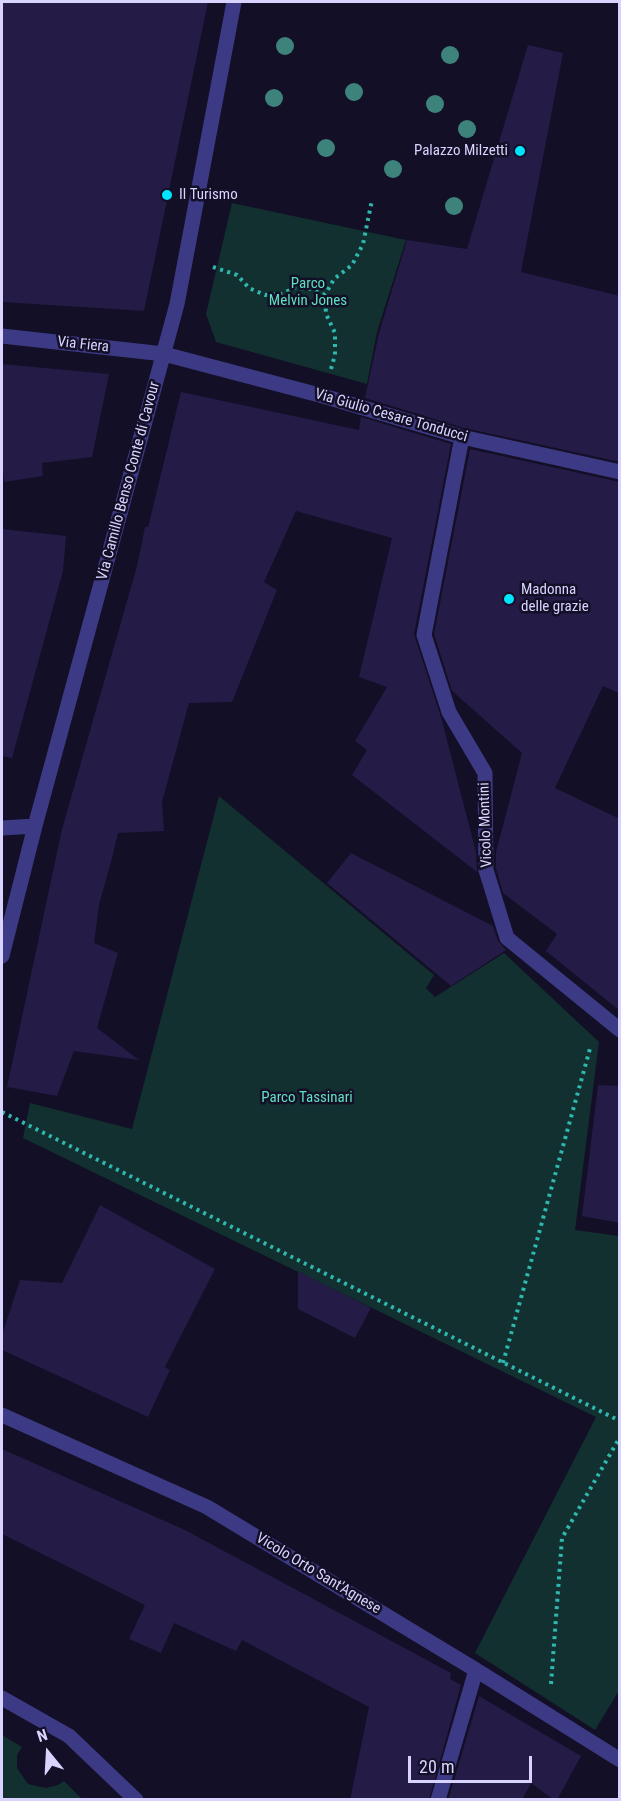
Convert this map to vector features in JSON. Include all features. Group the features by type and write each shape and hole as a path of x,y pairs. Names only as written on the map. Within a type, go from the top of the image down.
{"street":[{"name":"Via Camillo Benso Conte di Cavour","path":"2,956 34,826 164,354 186,260 234,2"},
{"name":"Via Fiera","path":"2,336 164,354"},
{"name":"Via Giulio Cesare Tonducci","path":"164,354 323,396 462,437 620,472"},
{"name":"Vicolo Montini","path":"462,437 424,635 449,712 485,773 486,870 507,938 620,1030"},
{"path":"2,828 34,826"},
{"name":"Vicolo Orto Sant'Agnese","path":"2,1415 207,1507 620,1760"},
{"path":"438,1800 476,1670"},
{"path":"2,1698 69,1736 136,1800"}],"path":[{"path":"323,396 335,355 335,333 326,314 325,295 334,279 352,265 363,244 372,200"},
{"path":"186,260 237,275 249,288 265,295 281,294 295,288 310,289 325,295"},
{"path":"503,1363 600,1015"},
{"path":"2,1112 620,1421"},
{"path":"536,1708 552,1682 562,1538 620,1437"}],"green space":[{"name":"Parco Melvin Jones","path":"232,203 406,240 377,332 367,384 216,342 206,314"},
{"name":"Parco Tassinari","path":"219,796 434,975 426,988 435,997 504,953 599,1042 575,1230 619,1236 620,1689 595,1730 475,1653 596,1417 23,1138 30,1103 132,1129"},
{"path":"2,1735 22,1747 17,1755 17,1768 28,1784 46,1788 64,1781 82,1799 2,1799"}],"building":[{"path":"2,2 208,2 144,311 2,302"},
{"name":"Palazzo Milzetti","path":"528,45 563,53 521,272 620,296 620,462 464,428 365,398 379,333 407,240 467,249"},
{"path":"2,364 109,374 92,457 42,463 43,476 4,482"},
{"path":"181,392 359,430 361,417 451,444 414,634 441,717 476,852 477,872 352,775 367,750 355,741 387,687 359,677 392,538 296,511 264,582 277,590 232,702 189,703 162,802 164,831 118,833 99,905 94,943 118,953 97,1028 139,1060 74,1051 57,1096 7,1087 62,829 137,566 145,527 148,527"},
{"path":"470,449 620,482 620,694 603,686 555,788 620,819 620,1011 546,951 557,934 503,893 496,868 496,852 522,753 452,691 434,634"},
{"path":"2,529 66,536 63,571 12,758 2,756"},
{"path":"351,853 493,926 498,941 506,950 451,986 327,883"},
{"path":"598,1085 620,1086 620,1223 582,1216"},
{"path":"100,1205 215,1269 165,1367 170,1370 148,1417 2,1350 2,1335 20,1280 62,1283"},
{"path":"298,1271 371,1308 355,1338 298,1309"},
{"path":"2,1449 185,1530 451,1673 450,1679 461,1685 429,1800 350,1800 369,1707 242,1640 236,1651 174,1623 161,1653 129,1639 145,1605 2,1534"},
{"path":"479,1696 581,1756 557,1800 531,1783 522,1800 448,1800"}],"place":[{"name":"Palazzo Milzetti","path":"520,151"},
{"name":"Il Turismo","path":"167,195"},
{"name":"Madonna delle grazie","path":"509,599"}]}
